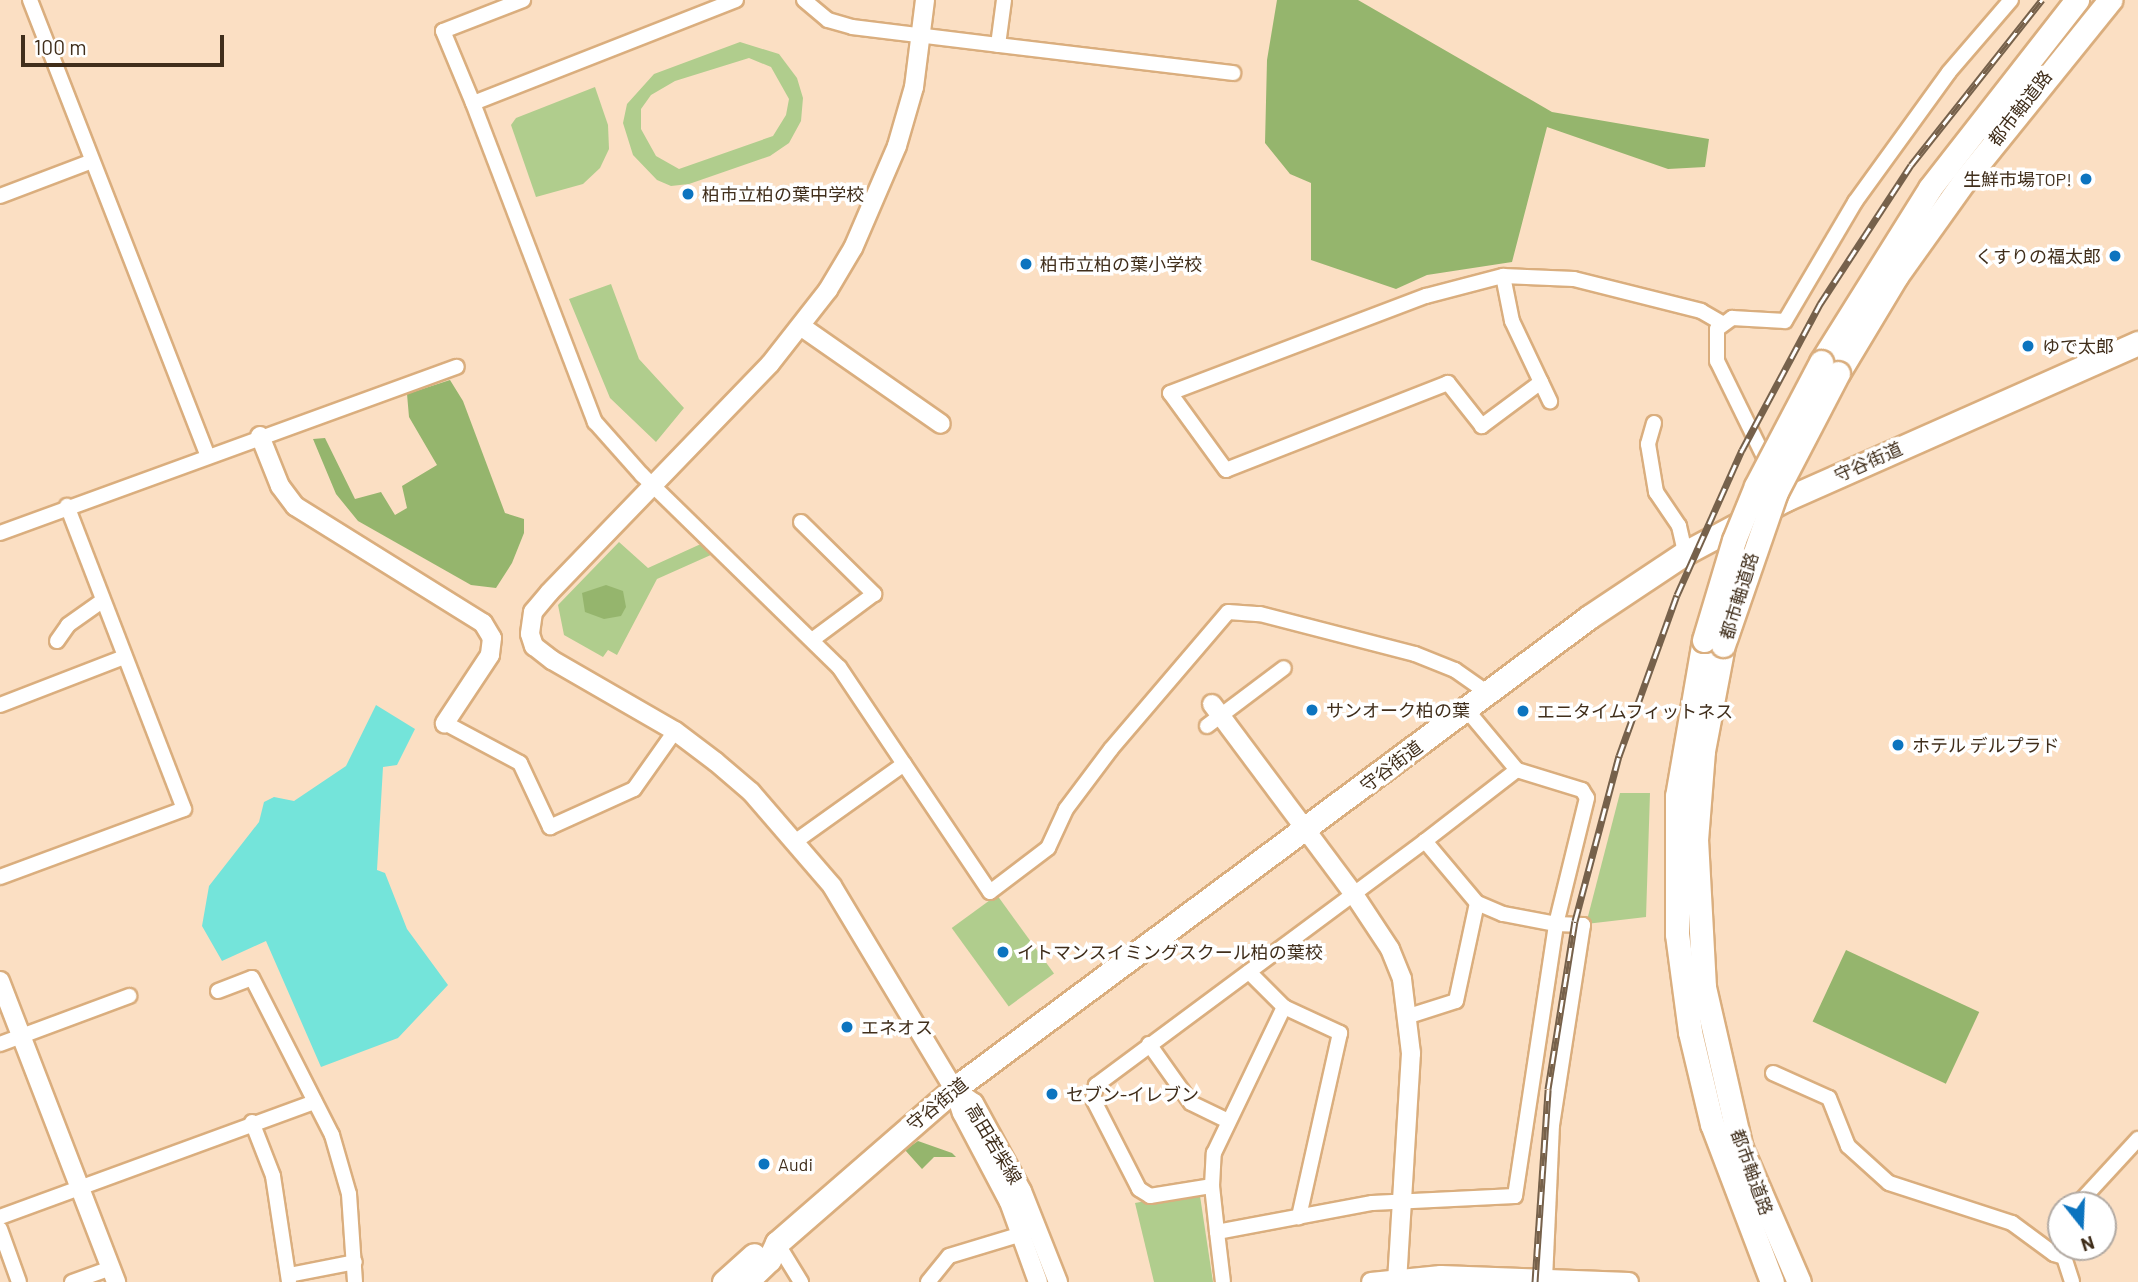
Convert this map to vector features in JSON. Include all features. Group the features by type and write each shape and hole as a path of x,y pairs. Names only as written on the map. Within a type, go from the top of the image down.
{"main road":[{"name":"都市軸道路","path":"1772,1282 1712,1124 1690,1032 1677,934 1677,796 1713,642 1830,368 1930,188 2077,0"},
{"name":"都市軸道路","path":"1830,368 1964,181 2110,0"},
{"name":"守谷街道","path":"746,1282 769,1261 778,1243 954,1089 1466,709 1685,552 1786,499 2138,343"},
{"name":"都市軸道路","path":"1713,642 1696,839 1704,987 1741,1148 1799,1282"},
{"name":"守谷街道","path":"724,1282 762,1248 778,1243"}],"street":[{"path":"30,0 208,457"},
{"path":"523,0 443,31 595,422 653,486 839,667 990,892 1048,848 1066,809 1096,769 1164,682 1228,612 1260,614 1415,654 1455,670 1488,693"},
{"path":"473,103 736,0"},
{"path":"804,0 828,20 923,36 1233,74"},
{"path":"925,0 923,36 908,110 886,175 853,248 802,327 548,593 533,612 530,634 534,646 552,660 675,731 751,792 796,841 840,897 954,1089"},
{"path":"998,45 1004,0"},
{"path":"1786,499 1717,361 1714,338 1722,323 1732,318 1785,321 1883,162 1949,72 2011,0"},
{"path":"0,196 92,161"},
{"path":"1541,382 1482,426 1448,383 1226,470 1170,393 1449,288 1503,276 1574,279 1701,311 1722,323"},
{"path":"1503,276 1512,321 1549,401"},
{"path":"802,327 941,424"},
{"path":"0,533 66,506 457,367"},
{"path":"1654,423 1648,443 1656,492 1679,526 1685,552"},
{"path":"260,436 280,486 295,506 483,623 492,638 491,655 445,723 520,763 550,827 634,789 675,731"},
{"path":"0,877 184,810 122,658 66,506"},
{"path":"801,522 874,594 812,639"},
{"path":"57,641 68,625 102,601"},
{"path":"0,705 122,658"},
{"path":"1284,668 1213,715 1353,893 1390,949 1409,1016 1411,1066 1397,1280"},
{"path":"1217,1232 1402,1200 1516,1196 1556,924 1587,798 1582,790 1517,770 1466,709"},
{"path":"796,841 904,764"},
{"path":"1212,1186 1150,1196 1139,1189 1093,1099 1096,1085 1517,770"},
{"path":"1425,841 1477,903 1503,914 1556,924 1583,925 1552,1125 1545,1277"},
{"path":"1409,1016 1457,1001 1477,903"},
{"path":"1249,972 1284,1007 1336,1029 1341,1040 1299,1216"},
{"path":"218,991 252,978 274,1028 332,1135 349,1194 355,1282"},
{"path":"0,981 114,1275 72,1282"},
{"path":"0,1044 129,996"},
{"path":"1223,1282 1212,1186 1214,1153 1284,1007"},
{"path":"1149,1044 1191,1103 1228,1121"},
{"path":"1773,1073 1829,1098 1848,1146 1889,1183 1920,1197 1987,1211 2047,1243"},
{"name":"高田若柴線","path":"954,1089 961,1113 1022,1234 1038,1282"},
{"name":"高田若柴線","path":"954,1089 974,1103 1022,1191 1058,1282"},
{"path":"0,1217 79,1184 251,1122 315,1102"},
{"path":"251,1122 272,1176 287,1279 355,1262"},
{"path":"2090,1191 2138,1139"},
{"path":"0,1230 19,1282"},
{"path":"928,1282 949,1256 1022,1234"},
{"path":"778,1243 801,1282"},
{"path":"2066,1261 2072,1282"},
{"path":"1371,1282 1545,1277 1629,1282"}],"green space":[{"path":"1277,0 1358,0 1552,112 1709,139 1705,167 1668,169 1547,127 1512,262 1427,275 1396,289 1311,260 1311,183 1290,174 1265,143 1267,60"},
{"path":"740,42 779,54 797,78 803,98 801,121 789,143 770,156 689,184 671,186 657,180 633,155 623,123 627,104 654,74","holes":["749,58 771,67 789,99 786,115 773,136 679,169 656,156 641,129 641,109 651,95 675,81"]},
{"path":"595,87 608,125 609,149 600,168 583,184 536,197 511,125 516,118"},
{"path":"611,284 639,359 684,408 656,442 610,398 569,299"},
{"path":"450,380 463,401 505,513 524,519 524,533 512,563 496,588 471,585 358,521 336,494 313,439 325,438 355,499 381,492 395,515 407,508 402,486 437,465 409,417 407,394"},
{"path":"619,542 648,568 703,543 713,554 657,579 617,655 608,650 603,657 564,635 558,605"},
{"path":"606,585 623,591 626,607 621,616 604,619 585,612 582,593"},
{"path":"1620,793 1650,793 1646,917 1586,924"},
{"name":"イトマンスイミングスクール柏の葉校","path":"997,895 1054,973 1009,1006 952,928"},
{"path":"1846,950 1979,1012 1946,1084 1813,1022"},
{"path":"918,1141 952,1153 956,1157 934,1157 922,1169 905,1150"},
{"path":"1194,1192 1200,1196 1213,1282 1154,1282 1135,1203"}],"water":[{"path":"376,705 415,729 397,765 383,767 377,870 385,873 407,929 448,985 398,1038 321,1067 266,941 222,961 202,926 209,886 259,822 264,802 274,797 294,801 346,766"}],"railway":[{"path":"1535,1282 1548,1089 1575,921 1619,756 1677,595 1742,450 1820,304 1911,165 2042,0"}],"place":[{"name":"生鮮市場TOP!","path":"2086,179"},
{"name":"柏市立柏の葉中学校","path":"688,194"},
{"name":"くすりの福太郎","path":"2115,256"},
{"name":"柏市立柏の葉小学校","path":"1026,264"},
{"name":"ゆで太郎","path":"2028,346"},
{"name":"サンオーク柏の葉","path":"1312,710"},
{"name":"エニタイムフィットネス","path":"1523,711"},
{"name":"ホテル デルプラド","path":"1898,745"},
{"name":"イトマンスイミングスクール柏の葉校","path":"1003,952"},
{"name":"エネオス","path":"847,1027"},
{"name":"セブン-イレブン","path":"1052,1094"},
{"name":"Audi","path":"764,1164"}]}
